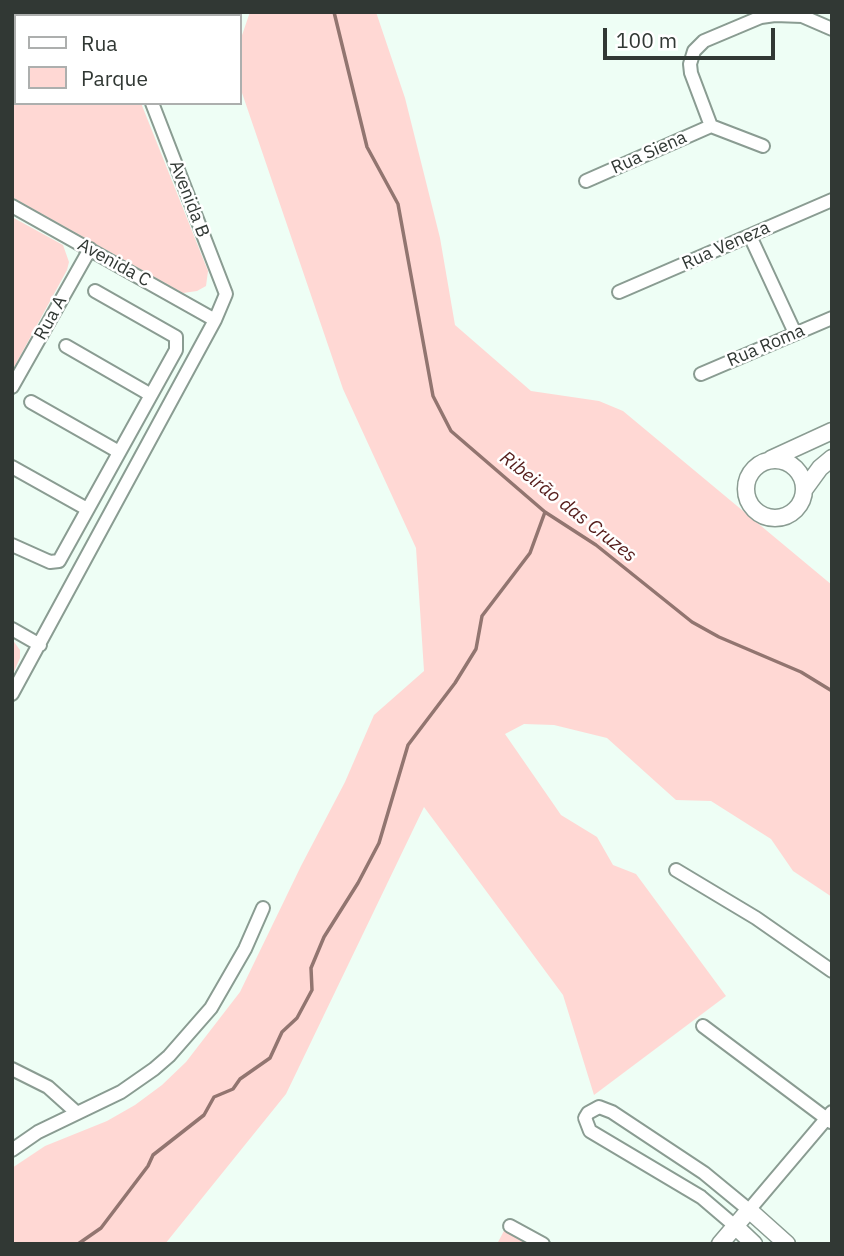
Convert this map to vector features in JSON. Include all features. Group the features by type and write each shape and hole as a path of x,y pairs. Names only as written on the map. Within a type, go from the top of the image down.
{"street":[{"path":"763,146 711,126 690,69 692,55 700,44 761,17 802,16 832,29"},
{"name":"Avenida B","path":"153,105 226,294 215,320"},
{"name":"Rua Siena","path":"586,181 711,126"},
{"name":"Rua Veneza","path":"620,292 832,200"},
{"name":"Avenida C","path":"12,206 215,320"},
{"path":"750,236 795,333"},
{"name":"Rua A","path":"12,387 90,249"},
{"path":"12,545 55,563 59,561 176,350 176,337 95,291"},
{"name":"Rua Roma","path":"701,374 832,318"},
{"path":"12,694 215,320"},
{"path":"66,346 151,395"},
{"path":"31,402 119,452"},
{"path":"771,459 784,461 795,467 802,478 804,491 802,501 795,510 786,516 775,518 764,516 748,501 747,479 752,470 761,463 832,431"},
{"path":"804,491 820,467 832,457"},
{"path":"12,467 87,509"},
{"path":"12,629 40,645"},
{"path":"676,870 756,918 832,971"},
{"path":"12,1150 38,1132 121,1092 169,1056 211,1008 245,949 263,908"},
{"path":"703,1026 830,1117 720,1244"},
{"path":"12,1069 48,1087 77,1113"},
{"path":"754,1244 701,1198 590,1131 585,1118 599,1107 612,1112 704,1173 787,1244"},
{"path":"510,1226 543,1244"}],"green space":[{"path":"12,12 103,12 14,14 14,105 142,105 208,271 206,286 197,291 183,293 12,197"},
{"path":"250,12 376,12 405,98 440,238 455,325 531,391 599,401 623,411 832,585 832,897 793,871 771,839 711,801 676,800 607,738 554,725 524,724 505,734 561,815 597,837 613,865 636,874 726,996 594,1095 563,995 424,807 286,1094 165,1244 12,1244 12,1168 45,1146 107,1121 135,1105 162,1085 186,1062 240,992 345,782 374,715 424,671 416,548 343,389 242,93 242,35"},
{"path":"12,217 63,245 69,262 12,371"},
{"path":"12,639 20,650 20,658 12,676"},
{"path":"505,1229 529,1244 497,1244"}],"waterway":[{"name":"Ribeirão das Cruzes","path":"334,12 367,147 398,204 433,396 451,431 545,512 596,545 692,622 719,637 801,672 832,691"},
{"path":"78,1244 101,1228 148,1166 153,1155 204,1115 214,1097 233,1089 240,1079 270,1058 282,1032 297,1018 312,990 311,968 324,937 379,843 408,745 455,683 476,649 482,616 530,553 545,512"}]}
